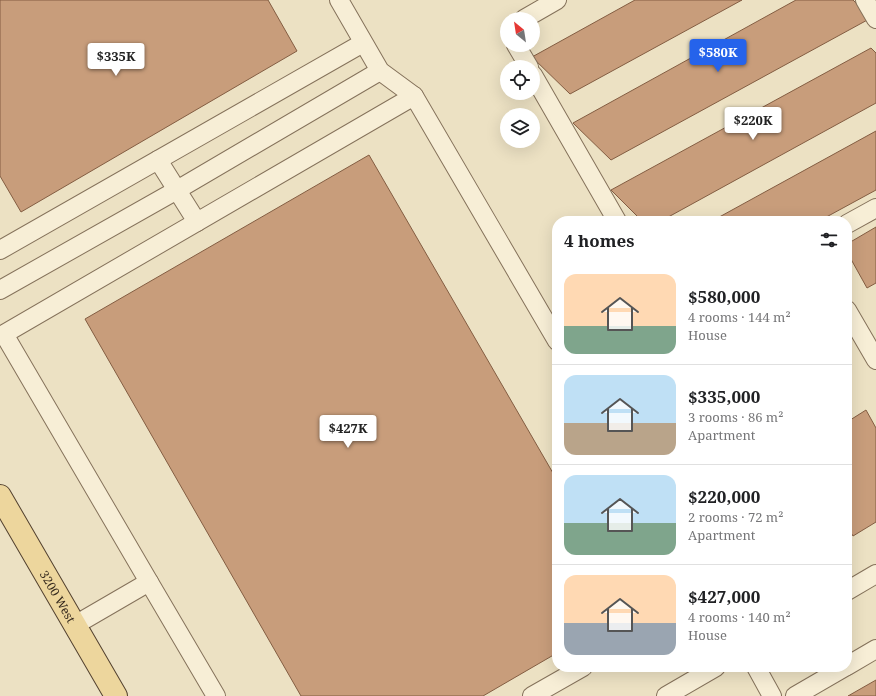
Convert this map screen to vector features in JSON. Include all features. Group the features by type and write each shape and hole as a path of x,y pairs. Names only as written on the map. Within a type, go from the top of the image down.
{"main road":[{"name":"3200 West","path":"0,496 116,696"}],"street":[{"path":"339,0 380,71 414,96 552,332"},
{"path":"536,12 557,0"},
{"path":"865,0 876,19"},
{"path":"0,250 363,43"},
{"path":"0,290 177,190 380,71"},
{"path":"540,87 614,216"},
{"path":"216,696 2,330 197,222 414,96"},
{"path":"158,160 197,222"},
{"path":"852,221 876,208"},
{"path":"852,319 876,360"},
{"path":"852,588 876,574"},
{"path":"75,625 149,582"},
{"path":"852,662 876,648"},
{"path":"536,695 575,672"},
{"path":"666,696 707,672"},
{"path":"759,672 772,696"},
{"path":"795,696 836,672"}],"building":[{"path":"0,0 268,0 297,51 21,212 0,176"},
{"path":"635,0 742,0 570,94 540,65 540,60 535,60 532,57"},
{"path":"796,0 853,0 871,18 611,160 573,123"},
{"path":"871,48 876,53 876,103 670,216 637,216 611,190"},
{"path":"876,131 876,190 828,216 721,216"},
{"path":"369,155 552,471 552,656 483,696 301,696 85,319"},
{"path":"876,227 876,283 867,288 852,261 852,241"},
{"path":"866,410 876,428 876,522 853,536 852,534 852,419"},
{"path":"876,680 876,696 848,696"}]}
